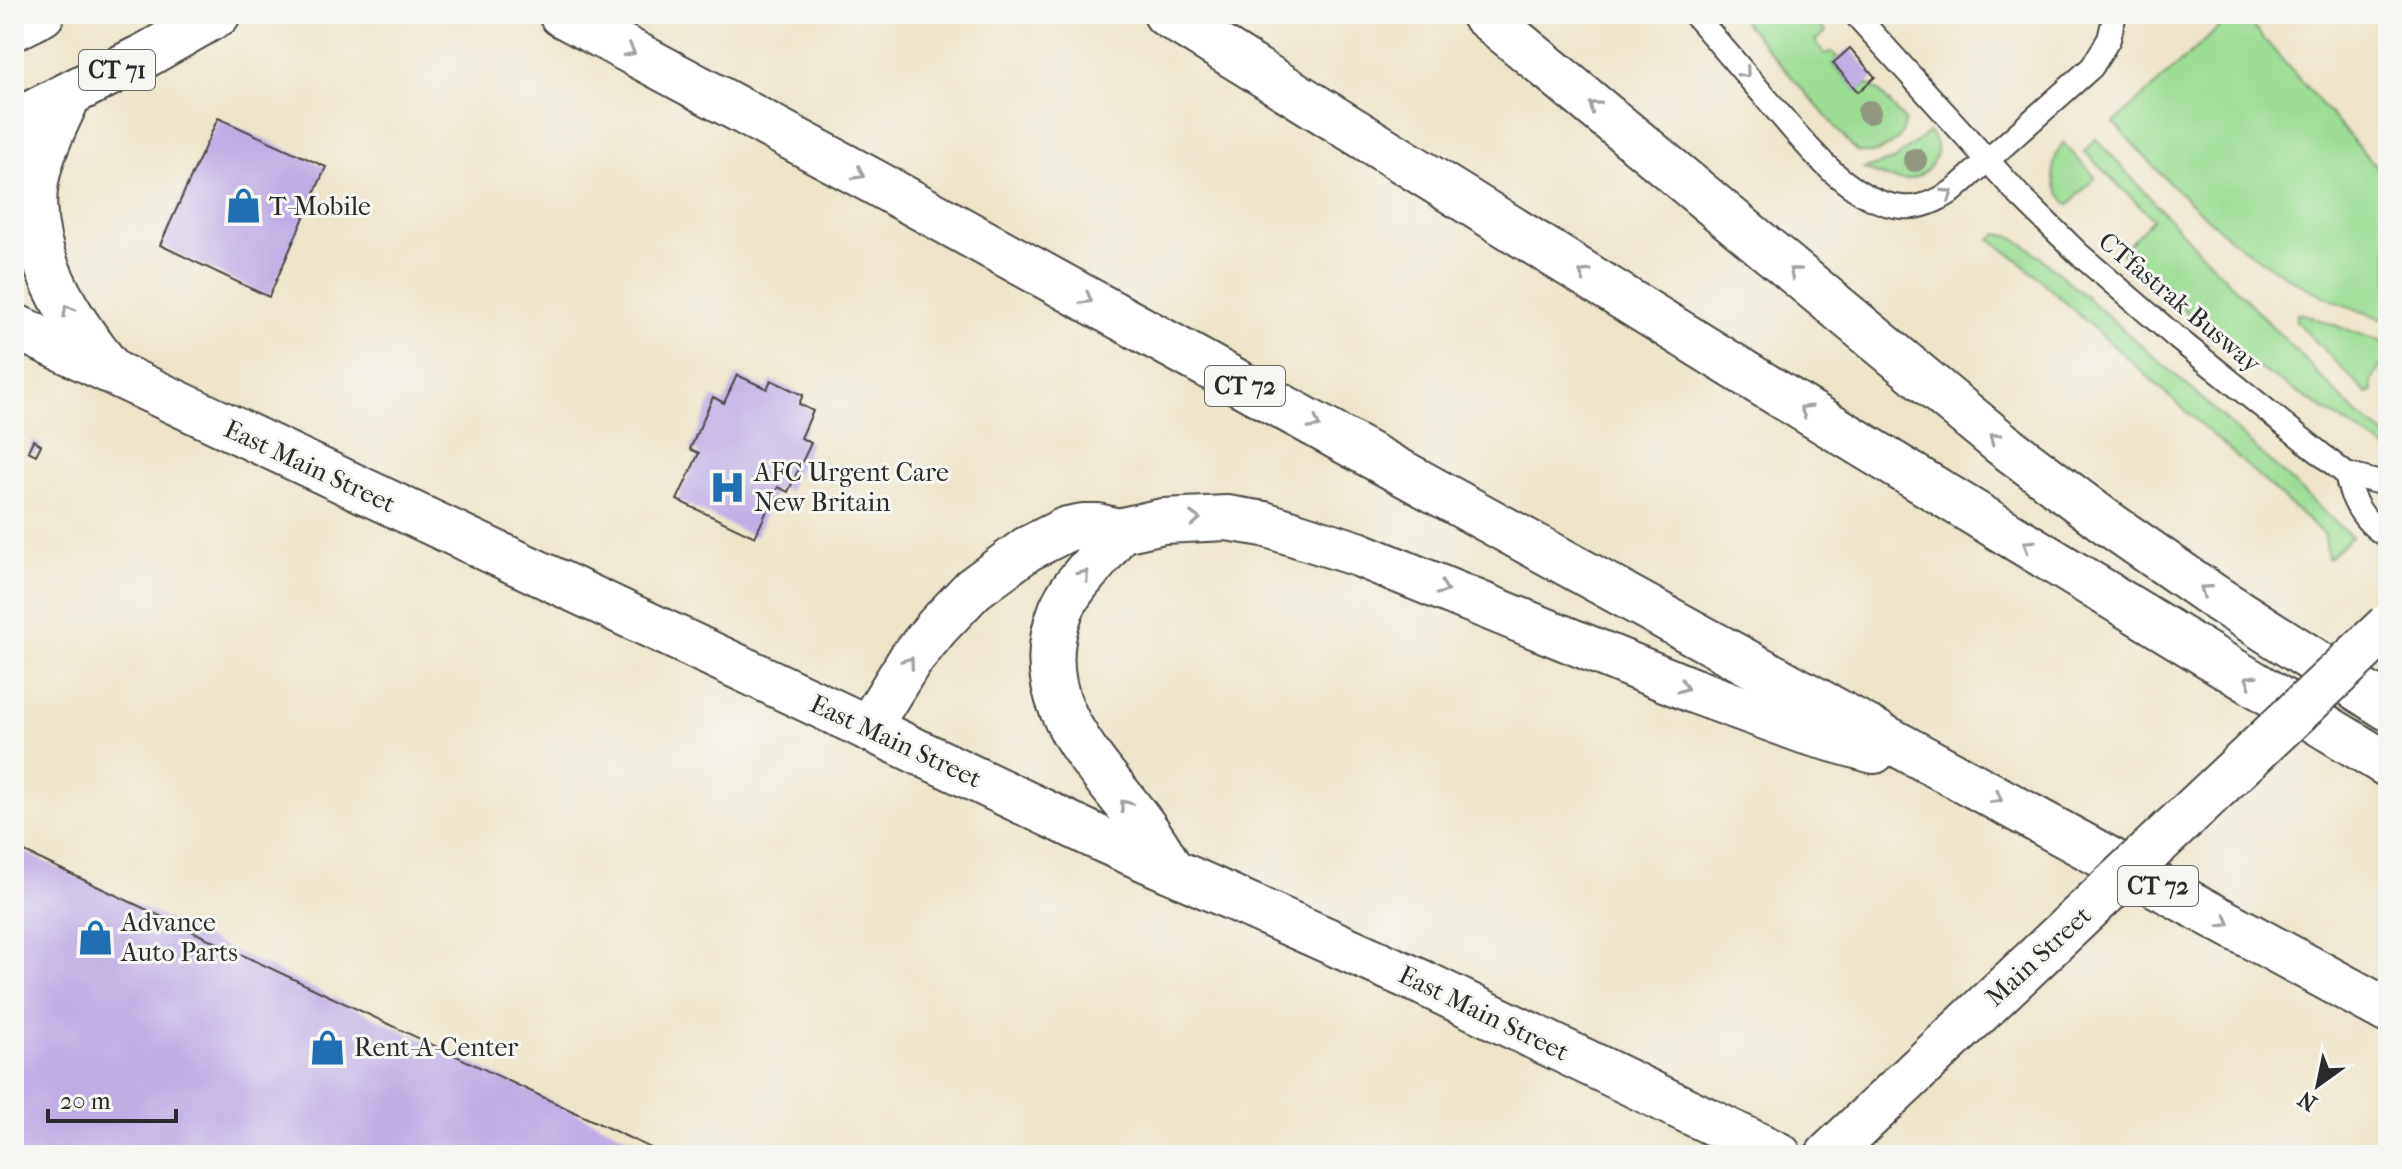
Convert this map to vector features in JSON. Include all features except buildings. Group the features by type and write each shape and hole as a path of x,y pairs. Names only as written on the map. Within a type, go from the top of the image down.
{"main road":[{"path":"14,28 42,14"},
{"name":"CT 71","path":"14,122 218,14"},
{"name":"CT 72","path":"561,14 876,183 2388,1011"},
{"path":"1166,14 1751,377 2388,765"},
{"path":"1494,22 2001,443 2213,596 2388,708"},
{"path":"69,95 39,170 34,197 37,229 45,262 62,299 113,373"},
{"name":"East Main Street","path":"14,326 1170,869 1423,983 1779,1155"},
{"path":"868,728 910,660 937,627 973,589 1027,549 1067,529 1098,526 1118,531 1163,521 1227,518 1264,524 1358,554 1779,723 1856,747 1929,761"},
{"path":"1118,531 1109,548 1082,575 1066,599 1055,630 1050,667 1059,700 1074,734 1160,849 1170,869"},
{"name":"Main Street","path":"1828,1155 2388,626"}],"lane":[{"path":"1694,14 1820,160 1859,191 1883,203 1901,207 1934,203 1953,191 2092,67 2109,39 2115,14"},
{"name":"CTfastrak Busway","path":"1855,14 2051,227 2127,296 2346,474 2388,485"},
{"path":"2346,474 2358,509 2388,537"}],"green space":[{"path":"1737,14 1809,14 1826,32 1815,41 1826,55 1831,52 1839,58 1833,64 1858,91 1867,84 1880,92 1905,121 1900,136 1881,150 1857,152"},
{"path":"2234,14 2242,14 2388,180 2388,320 2306,287 2236,242 2174,187 2114,123"},
{"path":"1929,132 1936,148 1935,156 1932,164 1919,176 1896,180 1864,169 1893,160"},
{"path":"2096,139 2358,415 2388,437 2388,450 2246,360 2208,331 2121,252 2153,219 2084,151"},
{"path":"2063,143 2095,177 2069,205 2058,191 2054,176 2055,159"},
{"path":"1997,234 2013,237 2032,250 2197,394 2351,537 2328,559 2325,536 2017,259 1990,239"},
{"path":"2296,314 2388,344 2388,362 2381,365 2372,381 2373,391 2366,393 2296,321"}],"railway":[{"path":"2383,14 2388,19"}],"place":[{"name":"T-Mobile","path":"243,206"},
{"name":"AFC Urgent Care New Britain","path":"728,487"},
{"name":"Advance Auto Parts","path":"95,937"},
{"name":"Rent-A-Center","path":"328,1047"}]}
